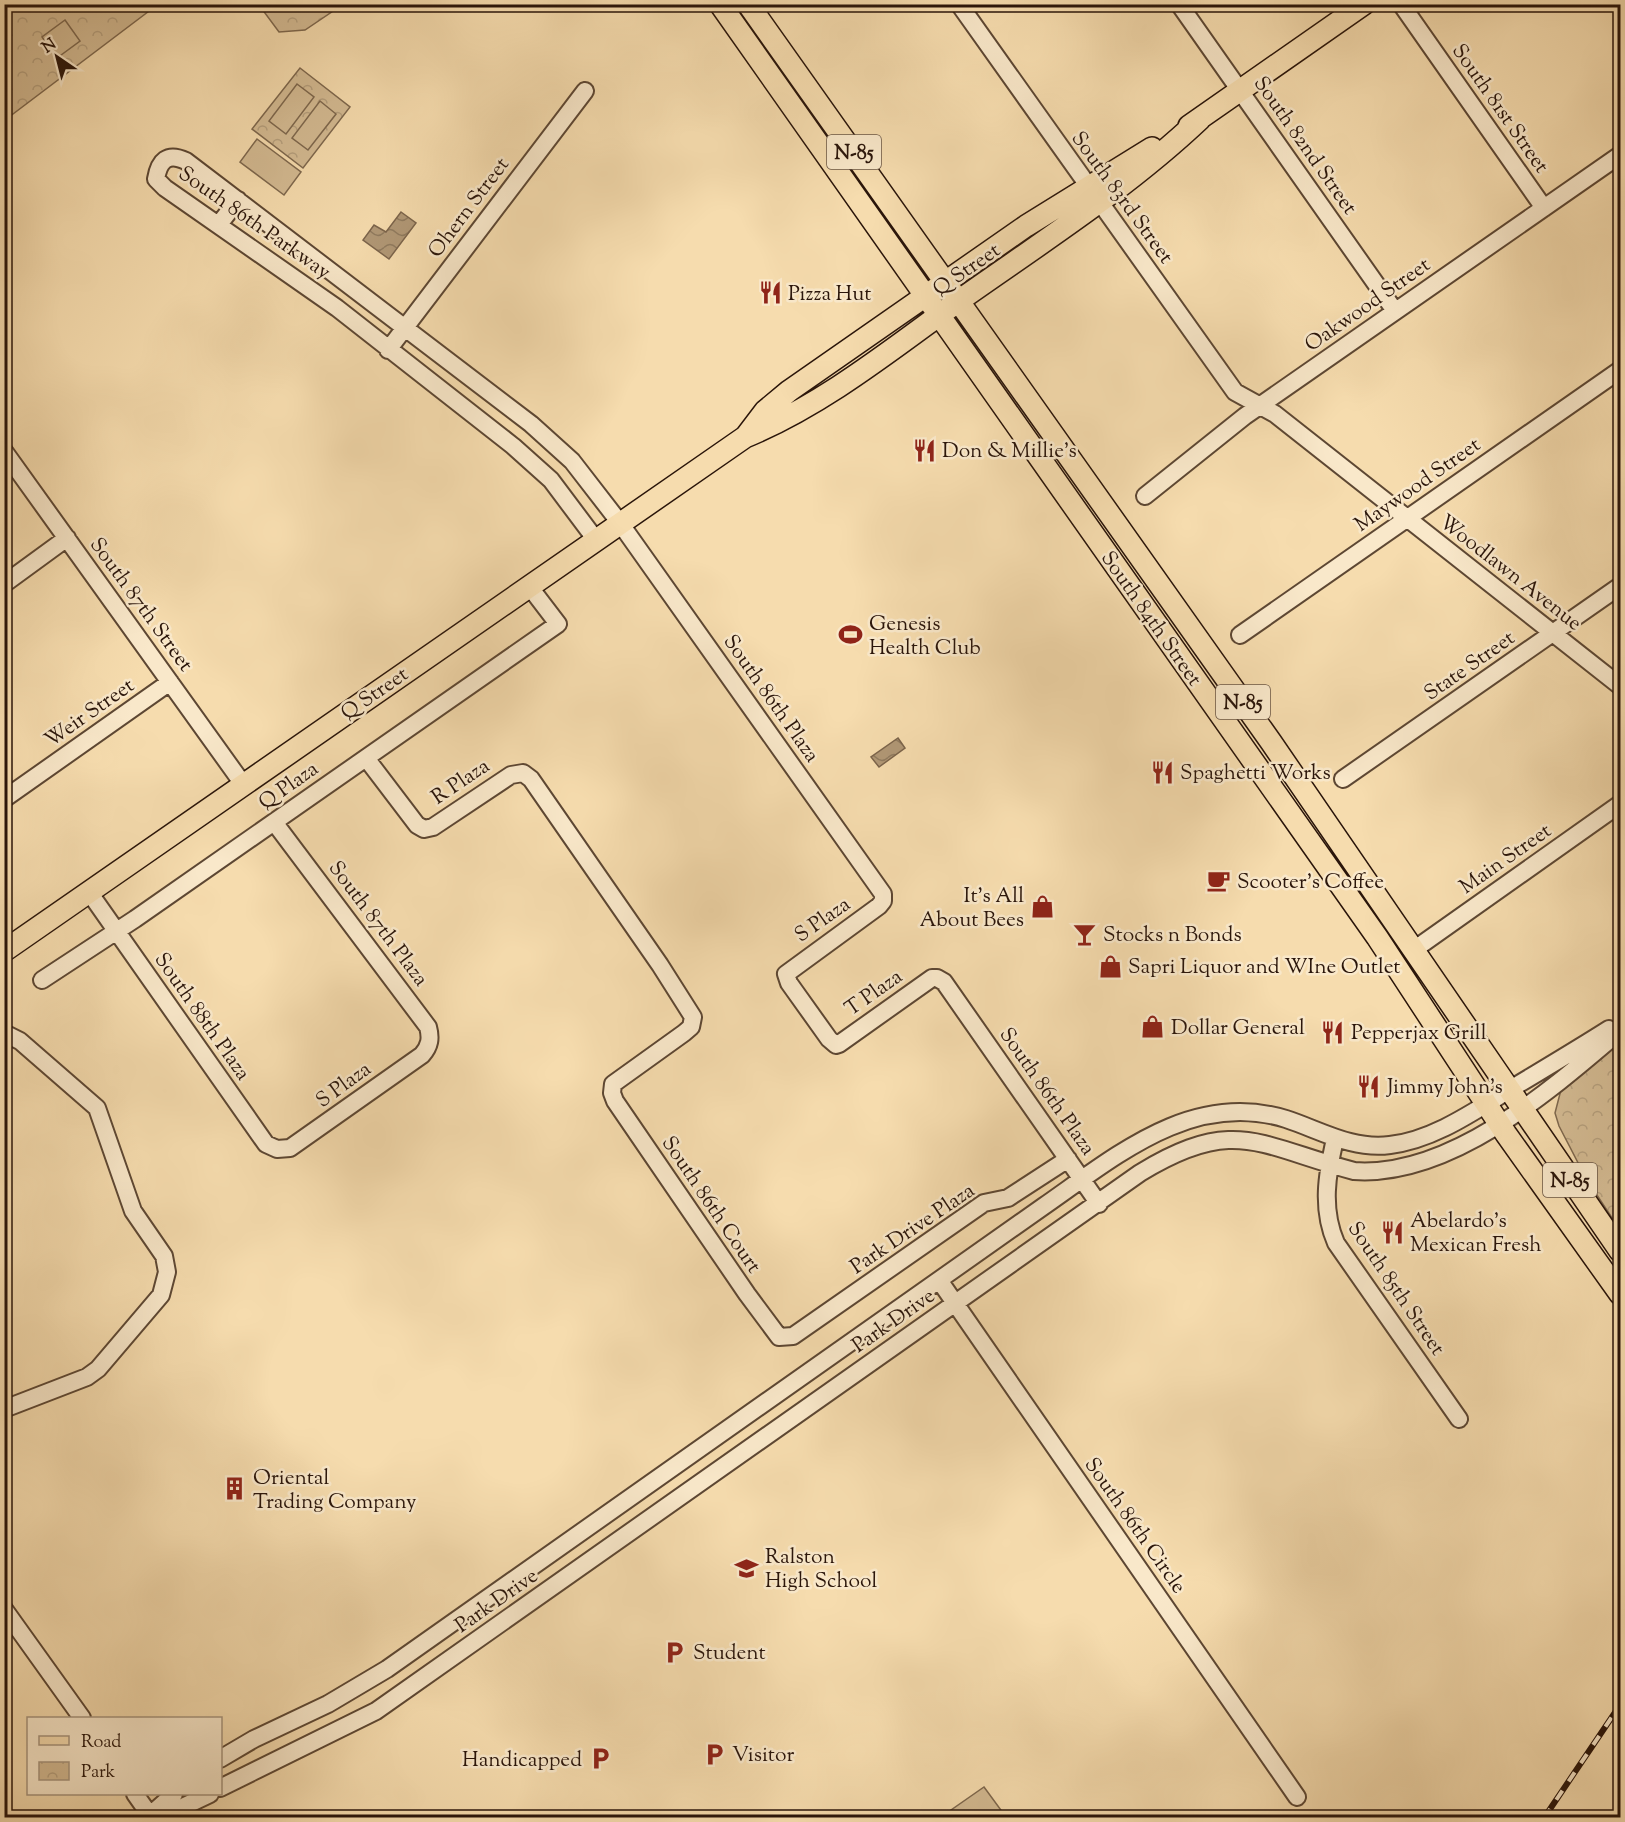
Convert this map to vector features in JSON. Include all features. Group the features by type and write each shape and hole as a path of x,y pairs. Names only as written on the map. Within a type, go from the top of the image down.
{"main road":[{"name":"South 84th Street","path":"720,4 1377,937 1486,1104 1620,1294"},
{"name":"South 84th Street","path":"748,4 960,300 1415,949 1620,1251"},
{"name":"Q Street","path":"4,951 745,437 803,410 940,315 1093,195 1364,4"},
{"name":"Q Street","path":"745,437 765,411 789,391 947,282 1093,195"}],"street":[{"name":"South 83rd Street","path":"959,4 1235,392 1259,406"},
{"name":"South 82nd Street","path":"1179,4 1395,311"},
{"name":"South 81st Street","path":"1401,4 1544,208"},
{"name":"Ohern Street","path":"388,350 585,91"},
{"name":"Oakwood Street","path":"1145,496 1259,406 1620,155"},
{"name":"South 86th Parkway","path":"596,540 551,480 337,308 156,179 158,166 167,157 176,156 186,161 512,409 572,461 620,523"},
{"path":"220,224 238,200"},
{"path":"337,308 350,285"},
{"name":"Maywood Street","path":"1240,635 1620,370"},
{"name":"Woodlawn Avenue","path":"1259,406 1275,414 1620,686"},
{"path":"494,432 512,409"},
{"name":"South 87th Street","path":"4,451 243,784"},
{"path":"562,494 585,478"},
{"name":"South 86th Plaza","path":"620,523 882,894 883,901"},
{"path":"4,584 67,538"},
{"name":"Q Plaza","path":"42,980 558,624 529,586"},
{"name":"State Street","path":"1343,780 1620,586"},
{"name":"Weir Street","path":"4,799 170,682"},
{"name":"R Plaza","path":"366,758 417,825 424,829 433,827 511,775 523,773 531,779 691,1011 693,1021 684,1033 616,1081 612,1088"},
{"name":"Main Street","path":"1415,949 1620,804"},
{"name":"South 87th Plaza","path":"274,822 428,1027 429,1044 422,1055"},
{"name":"South 88th Plaza","path":"89,892 266,1144 277,1149 290,1149"},
{"name":"S Plaza","path":"836,1045 789,983 786,974 883,901"},
{"name":"T Plaza","path":"836,1045 932,978 937,978"},
{"name":"South 86th Plaza","path":"937,978 944,982 1099,1204"},
{"name":"Park Drive","path":"222,1758 254,1738 328,1704 387,1669 1082,1179 1153,1132 1215,1113 1266,1114 1335,1139 1371,1145 1390,1145 1434,1131 1486,1104 1620,1022"},
{"name":"Park Drive","path":"222,1787 376,1711 1140,1173 1175,1152 1212,1141 1250,1140 1329,1164 1372,1172 1405,1168 1450,1152 1499,1122 1522,1107 1620,1031"},
{"path":"4,1033 20,1041 97,1108 133,1211 160,1250 167,1272 161,1295 98,1369 87,1377 4,1409"},
{"name":"S Plaza","path":"290,1149 422,1055"},
{"name":"South 86th Court","path":"612,1088 615,1101 674,1189 774,1334 783,1338"},
{"name":"South 85th Street","path":"1335,1139 1329,1164 1327,1219 1336,1243 1459,1419"},
{"name":"Park Drive Plaza","path":"783,1338 793,1336 984,1203 1008,1198 1068,1159"},
{"name":"South 86th Circle","path":"939,1280 1297,1797"},
{"path":"4,1609 81,1717"},
{"path":"136,1795 150,1817"},
{"path":"150,1817 173,1795"},
{"path":"150,1817 170,1813 208,1795"}],"green space":[{"path":"5,5 157,5 5,120"},
{"path":"259,5 342,5 305,30 279,32"},
{"path":"65,20 80,41 57,58 42,37"},
{"path":"300,68 350,107 303,168 252,129"},
{"path":"297,84 314,97 286,134 269,121"},
{"path":"320,101 336,114 308,150 292,138"},
{"path":"257,139 301,172 284,195 240,162"},
{"path":"1620,1037 1620,1230 1587,1180 1559,1126 1555,1113 1563,1082"},
{"path":"984,1787 1006,1817 941,1817"}],"water":[{"path":"401,212 416,223 389,259 363,240 374,225 386,232"},
{"path":"898,738 905,748 879,767 871,757"}],"railway":[{"path":"1544,1818 1620,1705"}],"place":[{"name":"Pizza Hut","path":"770,293"},
{"name":"Don & Millie's","path":"924,450"},
{"name":"Genesis Health Club","path":"851,635"},
{"name":"Spaghetti Works","path":"1162,772"},
{"name":"Scooter's Coffee","path":"1219,881"},
{"name":"It's All About Bees","path":"1042,907"},
{"name":"Stocks n Bonds","path":"1085,934"},
{"name":"Sapri Liquor and WIne Outlet","path":"1110,966"},
{"name":"Dollar General","path":"1153,1027"},
{"name":"Pepperjax Grill","path":"1333,1032"},
{"name":"Jimmy John's","path":"1369,1086"},
{"name":"Abelardo's Mexican Fresh","path":"1392,1232"},
{"name":"Oriental Trading Company","path":"235,1489"},
{"name":"Ralston High School","path":"747,1568"},
{"name":"Student","path":"675,1652"},
{"name":"Visitor","path":"714,1754"},
{"name":"Handicapped","path":"600,1759"}]}
